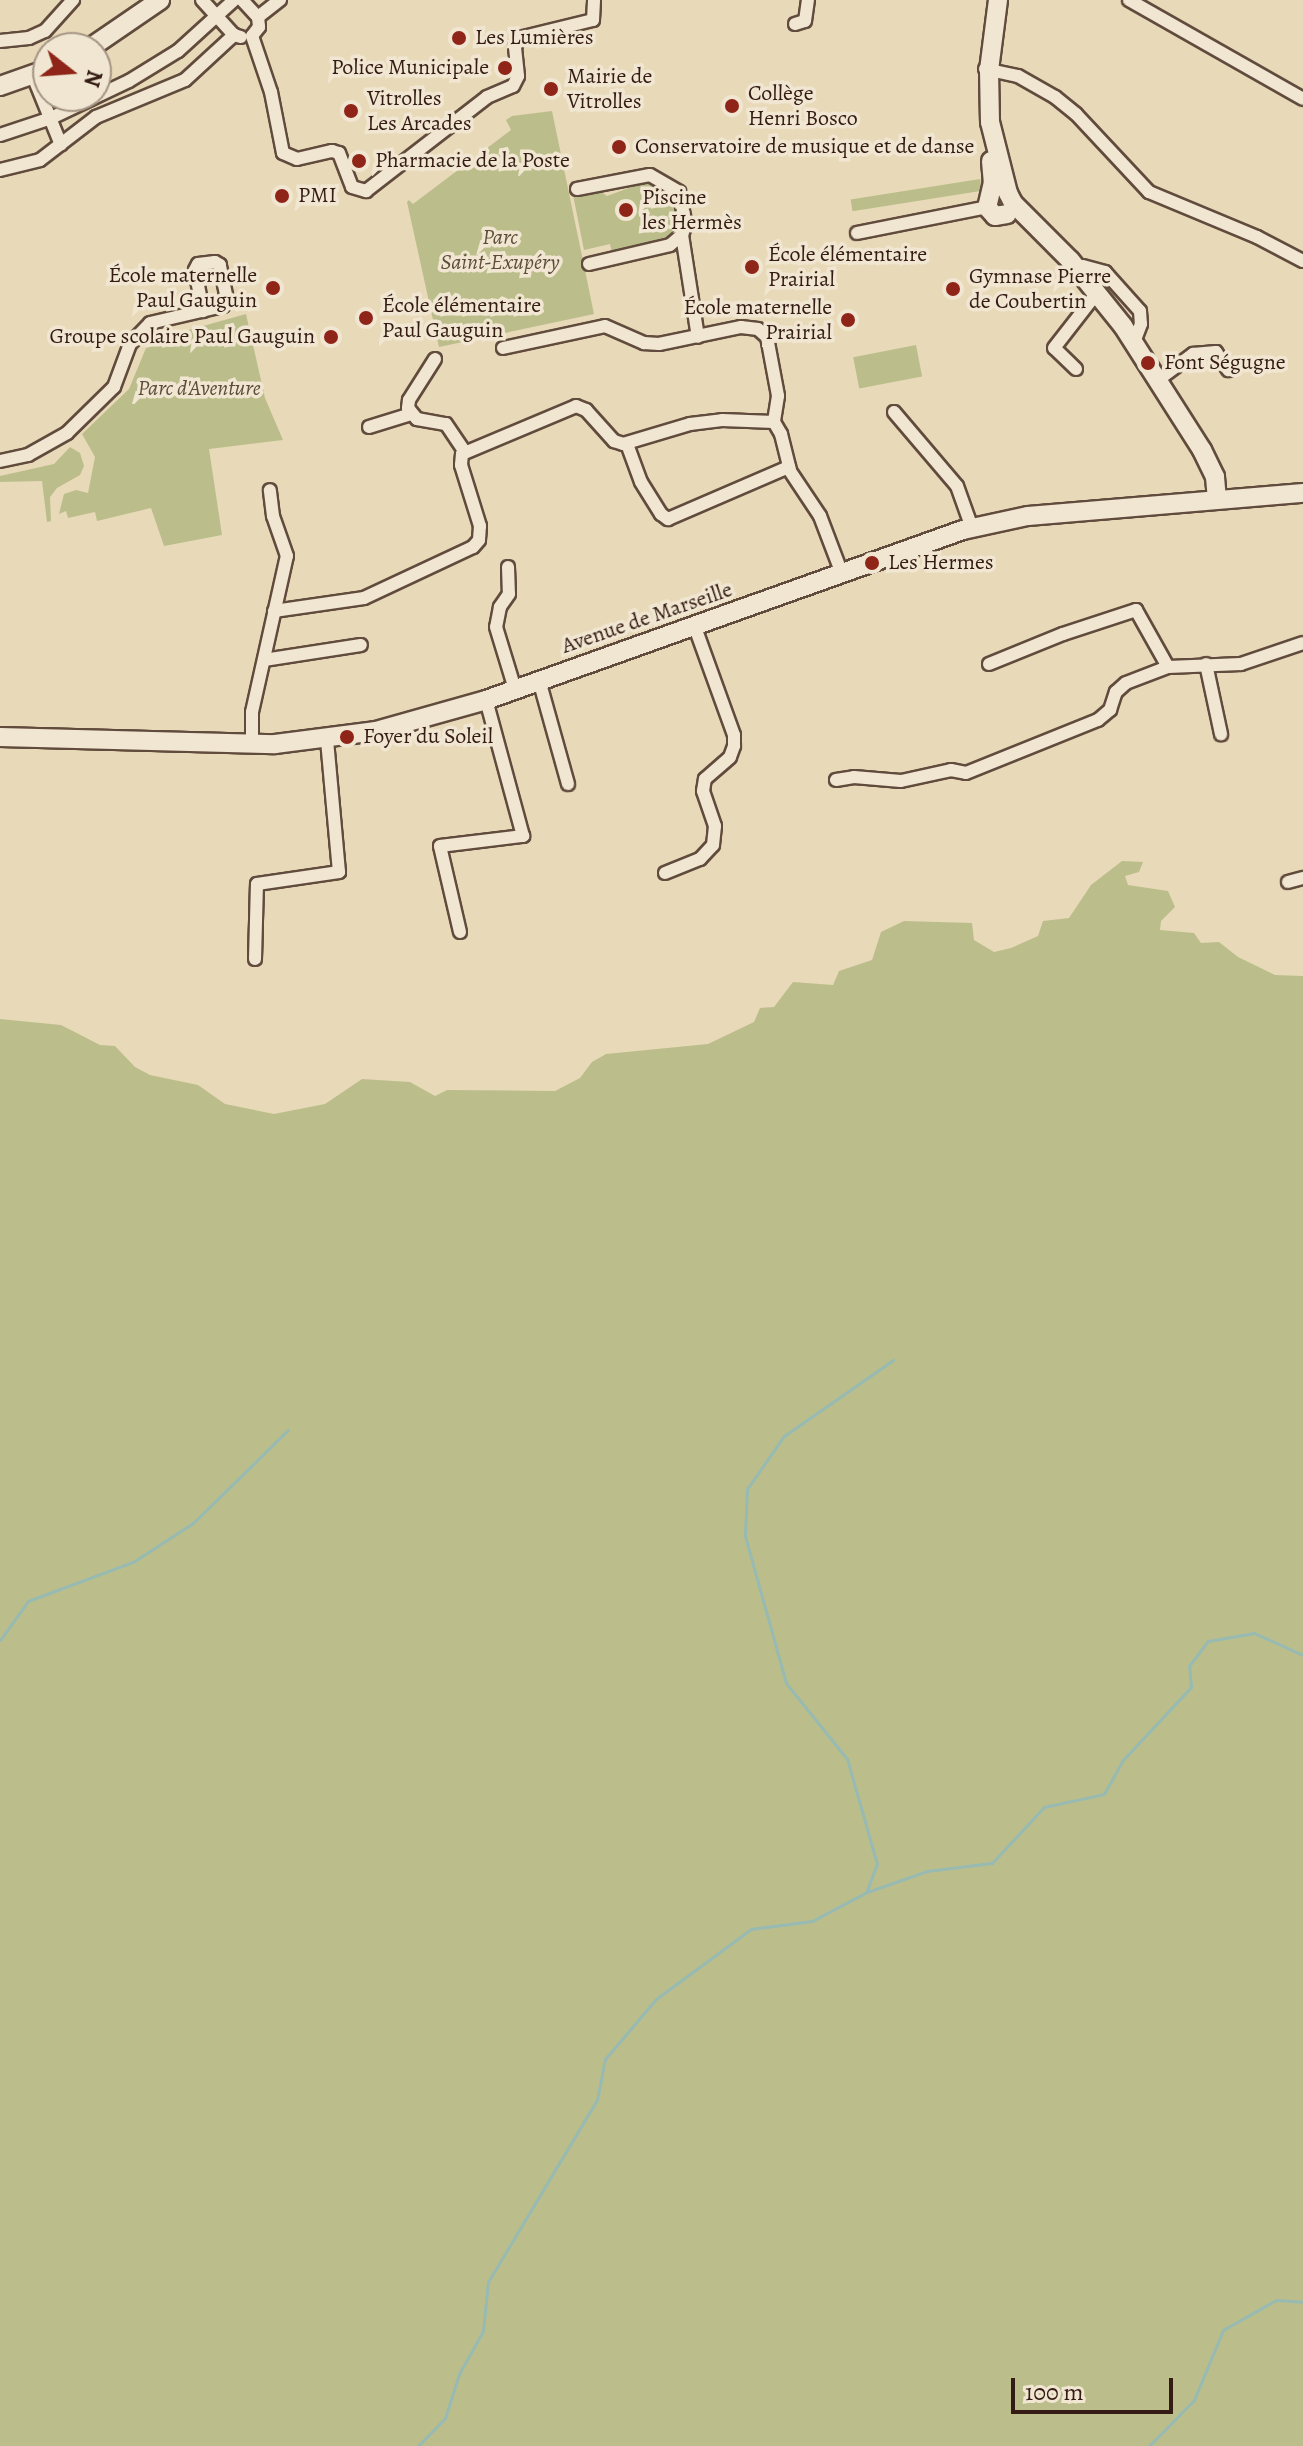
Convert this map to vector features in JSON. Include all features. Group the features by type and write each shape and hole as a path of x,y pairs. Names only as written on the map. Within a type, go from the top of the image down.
{"street":[{"path":"0,41 29,38 45,31 73,0"},
{"path":"112,33 160,0"},
{"path":"202,0 234,35"},
{"path":"0,135 51,118 143,73 178,51 234,0"},
{"path":"242,0 258,17 259,27 252,36"},
{"path":"258,17 280,0"},
{"path":"252,36 271,92 283,153 297,159 332,151 339,153 352,187 366,191 487,97 513,86 518,76 515,47 519,38 593,20 594,0"},
{"path":"795,24 805,21 808,0"},
{"path":"988,0 985,69 1001,202 1070,260 1134,342 1208,462 1215,477 1217,498"},
{"path":"985,69 998,0"},
{"path":"1129,0 1303,99"},
{"path":"0,170 40,160 113,107 185,80 234,35 252,36"},
{"path":"985,69 1018,76 1055,97 1076,114 1149,192 1257,237 1303,261"},
{"path":"0,86 32,76"},
{"path":"50,112 61,145"},
{"path":"577,189 650,175 666,181 679,192 686,224 682,235 698,337"},
{"path":"857,233 1001,202"},
{"path":"589,264 670,245 682,235"},
{"path":"1077,272 1083,266 1105,272 1140,311 1141,324 1134,342"},
{"path":"1076,369 1054,348 1096,294"},
{"path":"0,461 28,455 67,433 114,387 130,344 150,323 203,311"},
{"path":"503,348 605,326 644,343 659,344 741,327 758,329 767,337 778,396 774,422 781,434 789,467 820,516 842,574"},
{"path":"1158,380 1193,354 1216,352 1228,370"},
{"path":"411,414 409,400 435,359"},
{"path":"465,452 576,406 586,410 614,441 627,444 690,424 722,420 774,422"},
{"path":"894,412 957,486 972,528"},
{"path":"369,427 411,414 425,422 446,424 465,452"},
{"path":"627,444 641,482 661,514 668,519 675,519 789,467"},
{"path":"274,611 364,598 473,547 479,540 480,526 461,465 465,452"},
{"path":"252,744 252,712 287,556 273,516 270,490"},
{"name":"Avenue de Marseille","path":"0,737 252,744 327,740 376,731 486,700 972,528 1028,516 1303,493"},
{"path":"508,567 509,594 500,607 496,627 515,689"},
{"path":"989,664 1063,634 1136,610 1168,667"},
{"path":"665,873 700,859 713,845 715,826 705,800 705,779 730,757 734,746 734,735 695,627"},
{"path":"836,780 854,777 901,781 951,770 966,773 1098,720 1110,710 1116,692 1126,683 1168,667 1241,664 1303,643"},
{"path":"264,660 361,645"},
{"path":"1206,664 1221,734"},
{"path":"539,680 568,784"},
{"path":"460,932 440,846 523,836 486,700"},
{"path":"255,959 257,884 339,872 327,740"},
{"path":"1288,882 1303,878"}],"green space":[{"name":"Parc Saint-Exupéry","path":"552,111 594,314 439,347 407,202 409,200 413,204 511,130 506,120 512,116"},
{"path":"980,179 982,191 852,211 851,199"},
{"name":"Piscine les Hermès","path":"648,181 664,185 674,196 680,224 676,234 612,253 610,244 584,250 573,195 598,190 607,196"},
{"name":"Parc d'Aventure","path":"246,314 265,398 283,440 209,449 222,535 164,546 151,508 97,521 95,512 68,518 66,511 59,514 64,494 76,490 88,493 95,457 82,434 129,389 146,348 160,338"},
{"path":"916,345 922,376 859,389 853,357"},
{"path":"70,447 80,453 84,466 80,475 57,488 50,497 51,521 47,522 42,481 0,482 0,476 54,464"},
{"path":"1122,861 1143,862 1139,872 1125,876 1128,885 1168,891 1175,907 1161,921 1160,930 1194,933 1201,943 1219,942 1238,957 1275,975 1303,976 1303,2446 0,2446 0,1019 61,1025 100,1045 115,1046 135,1067 150,1075 198,1085 225,1104 274,1114 325,1104 362,1079 410,1082 435,1096 447,1090 555,1091 580,1078 592,1062 606,1054 708,1044 754,1022 760,1008 774,1007 793,982 833,985 839,971 872,960 881,932 904,921 972,923 974,940 994,952 1011,948 1038,936 1043,921 1069,918 1091,885"}],"waterway":[{"path":"867,1890 877,1864 847,1759 786,1683 745,1536 747,1489 784,1436 893,1360"},
{"path":"0,1640 28,1601 133,1562 193,1523 288,1430"},
{"path":"418,2446 445,2418 459,2374 483,2331 488,2282 597,2100 605,2059 656,1999 751,1929 812,1921 867,1892 927,1871 992,1863 1044,1807 1104,1794 1123,1760 1191,1687 1189,1666 1208,1641 1254,1633 1303,1655"},
{"path":"1149,2446 1194,2400 1223,2330 1276,2300 1303,2302"}],"place":[{"name":"Les Lumières","path":"459,38"},
{"name":"Police Municipale","path":"505,68"},
{"name":"Mairie de Vitrolles","path":"551,89"},
{"name":"Collège Henri Bosco","path":"732,106"},
{"name":"Vitrolles Les Arcades","path":"351,111"},
{"name":"Conservatoire de musique et de danse","path":"619,147"},
{"name":"Pharmacie de la Poste","path":"359,161"},
{"name":"PMI","path":"282,196"},
{"name":"Piscine les Hermès","path":"626,210"},
{"name":"École élémentaire Prairial","path":"752,267"},
{"name":"École maternelle Paul Gauguin","path":"273,288"},
{"name":"Gymnase Pierre de Coubertin","path":"953,289"},
{"name":"École élémentaire Paul Gauguin","path":"366,318"},
{"name":"École maternelle Prairial","path":"848,320"},
{"name":"Groupe scolaire Paul Gauguin","path":"331,337"},
{"name":"Font Ségugne","path":"1148,363"},
{"name":"Les Hermes","path":"872,563"},
{"name":"Foyer du Soleil","path":"347,737"}]}
